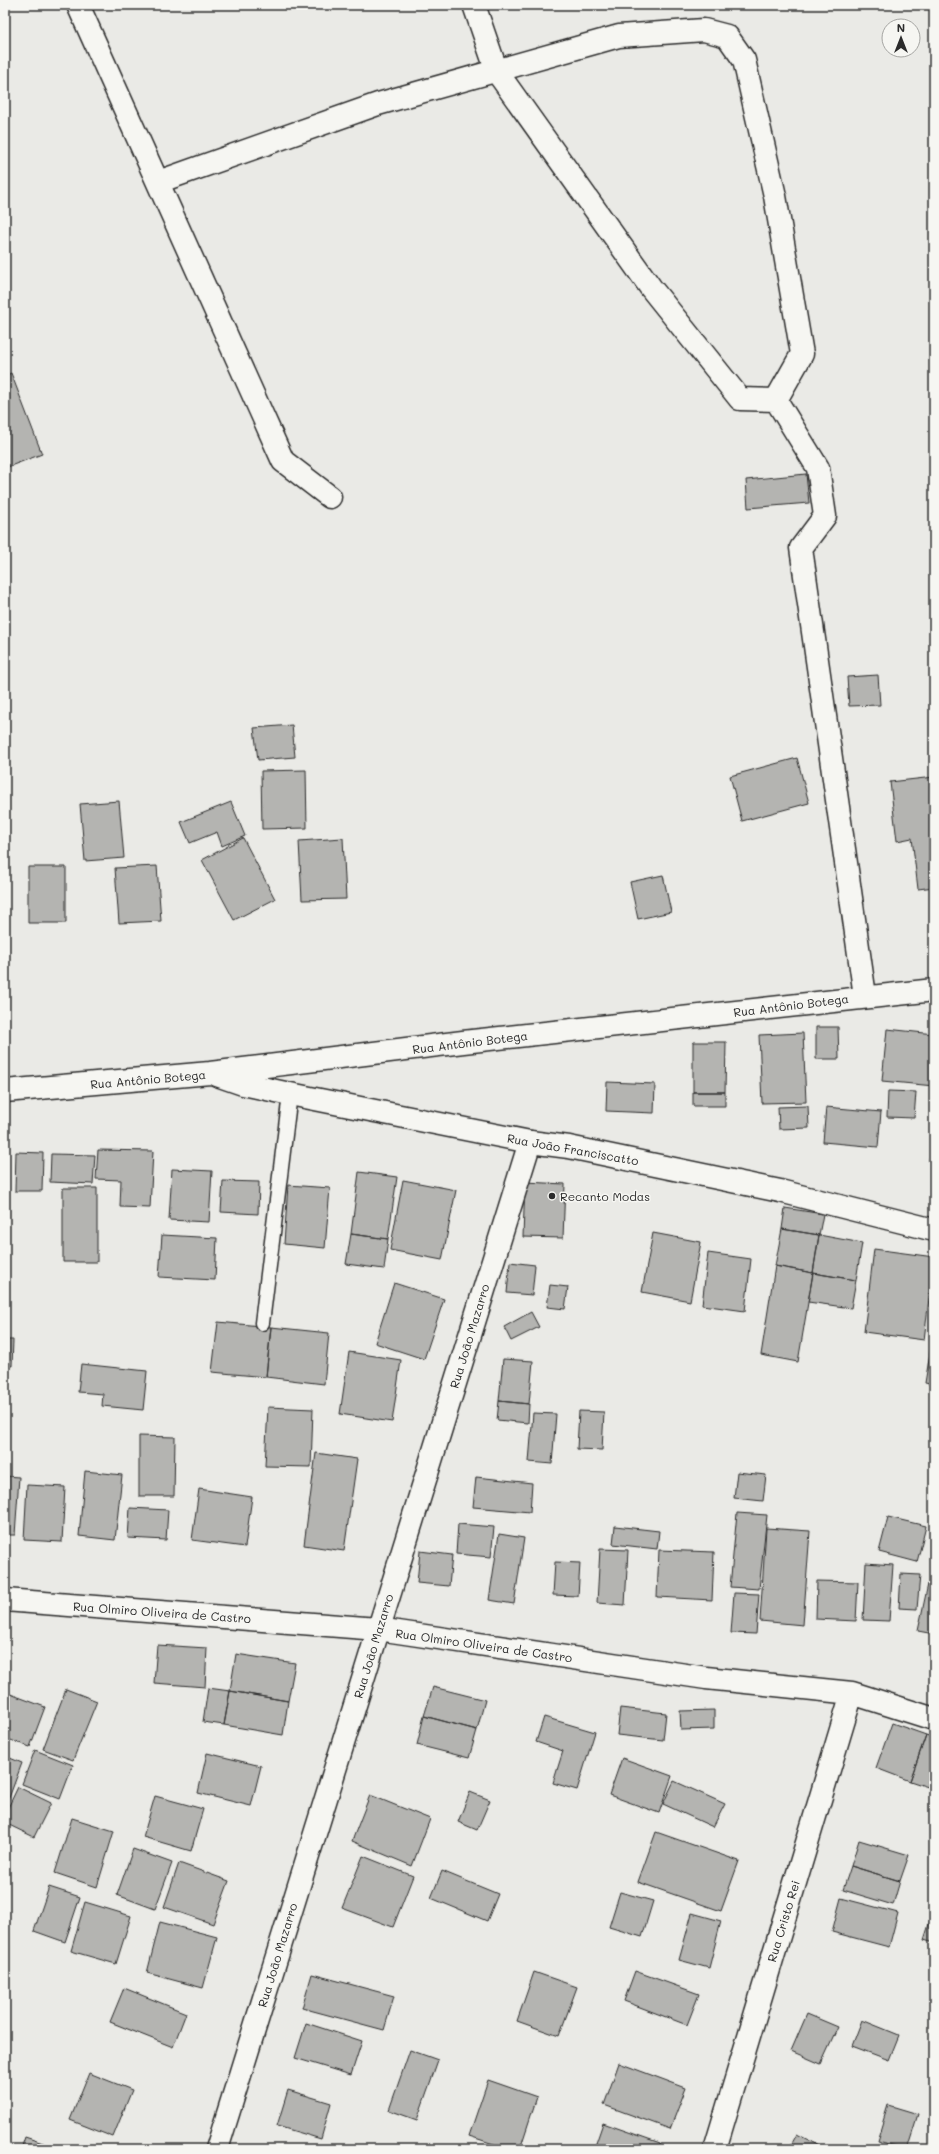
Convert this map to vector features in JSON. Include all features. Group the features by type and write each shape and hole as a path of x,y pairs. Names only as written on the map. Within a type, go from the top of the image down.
{"street":[{"path":"78,5 283,461 330,497"},
{"path":"474,5 497,72 651,288 740,399 776,400"},
{"path":"158,182 378,104 497,72 619,36 704,30 727,36 744,60 774,196 802,354 776,400"},
{"path":"776,400 818,468 825,516 801,548 865,996"},
{"name":"Rua Antônio Botega","path":"5,1091 210,1073 865,996 934,990"},
{"name":"Rua João Franciscatto","path":"210,1073 243,1084 290,1094 530,1142 569,1147 780,1191 934,1230"},
{"name":"Rua João Mazarro","path":"217,2149 530,1142"},
{"name":"Rua Olmiro Oliveira de Castro","path":"5,1600 378,1629 706,1678 852,1693 934,1719"},
{"name":"Rua Cristo Rei","path":"715,2149 852,1693"}],"lane":[{"path":"262,1323 290,1094"}],"building":[{"path":"11,373 42,454 5,468 5,376"},
{"path":"806,474 809,503 748,508 746,480"},
{"path":"932,604 934,604 934,639"},
{"path":"878,675 880,705 849,706 847,677"},
{"path":"292,725 295,757 258,760 254,728"},
{"path":"797,758 809,803 742,821 730,776"},
{"path":"306,770 307,828 262,829 261,771"},
{"path":"934,777 934,887 918,889 912,838 897,841 890,782"},
{"path":"119,801 124,858 85,861 80,804"},
{"path":"231,802 245,836 222,846 217,832 190,843 181,822"},
{"path":"243,838 275,899 234,920 202,860"},
{"path":"343,838 346,899 302,900 299,841"},
{"path":"157,866 161,921 119,923 115,868"},
{"path":"28,867 66,867 66,923 28,923"},
{"path":"663,875 671,912 638,919 630,882"},
{"path":"816,1027 838,1027 839,1059 816,1059"},
{"path":"887,1029 934,1034 934,1086 882,1081"},
{"path":"803,1033 806,1102 762,1103 759,1035"},
{"path":"693,1042 726,1042 725,1092 693,1092"},
{"path":"607,1082 655,1084 654,1113 606,1111"},
{"path":"888,1091 916,1092 914,1118 887,1117"},
{"path":"693,1092 725,1092 725,1106 693,1106"},
{"path":"808,1106 809,1128 779,1129 778,1107"},
{"path":"826,1107 881,1112 878,1147 823,1142"},
{"path":"934,1117 934,1162 929,1161"},
{"path":"98,1150 153,1151 150,1208 120,1207 121,1180 96,1179"},
{"path":"16,1152 43,1153 42,1191 15,1191"},
{"path":"51,1154 95,1155 93,1184 50,1182"},
{"path":"172,1169 212,1171 209,1222 169,1220"},
{"path":"359,1172 397,1177 388,1239 351,1234"},
{"path":"403,1180 456,1190 442,1260 390,1250"},
{"path":"223,1181 259,1182 258,1214 221,1212"},
{"path":"525,1182 565,1184 563,1238 523,1237"},
{"path":"288,1185 330,1188 325,1248 284,1244"},
{"path":"63,1188 97,1188 97,1262 63,1262"},
{"path":"785,1208 823,1214 819,1235 782,1229"},
{"path":"782,1229 819,1235 813,1273 775,1266"},
{"path":"653,1233 701,1242 690,1301 642,1292"},
{"path":"351,1234 388,1239 384,1269 346,1264"},
{"path":"162,1235 217,1238 215,1280 159,1277"},
{"path":"819,1235 862,1243 856,1280 813,1273"},
{"path":"874,1249 934,1257 924,1340 864,1332"},
{"path":"708,1253 751,1259 745,1311 702,1305"},
{"path":"510,1262 535,1265 532,1295 507,1293"},
{"path":"775,1266 813,1273 798,1362 761,1355"},
{"path":"813,1273 856,1280 851,1308 808,1302"},
{"path":"394,1283 444,1299 424,1359 375,1343"},
{"path":"550,1285 568,1287 565,1309 547,1307"},
{"path":"531,1312 539,1327 511,1341 504,1327"},
{"path":"218,1322 271,1327 266,1377 212,1372"},
{"path":"271,1327 329,1333 324,1384 266,1377"},
{"path":"934,1329 934,1385 925,1383"},
{"path":"5,1340 13,1340 12,1366 5,1365"},
{"path":"349,1352 401,1360 392,1422 340,1414"},
{"path":"503,1359 533,1361 529,1404 499,1401"},
{"path":"81,1364 147,1371 143,1410 102,1406 103,1394 78,1392"},
{"path":"499,1401 529,1404 528,1423 497,1420"},
{"path":"268,1407 313,1409 311,1467 265,1466"},
{"path":"579,1411 604,1412 602,1450 577,1449"},
{"path":"533,1413 556,1414 552,1464 529,1462"},
{"path":"139,1436 175,1437 174,1496 139,1496"},
{"path":"316,1453 357,1459 344,1551 304,1545"},
{"path":"85,1471 122,1475 115,1540 79,1536"},
{"path":"737,1472 766,1475 763,1501 734,1498"},
{"path":"5,1476 19,1477 15,1535 5,1535"},
{"path":"476,1477 532,1483 530,1512 473,1507"},
{"path":"27,1485 65,1487 62,1542 24,1540"},
{"path":"199,1489 252,1497 245,1547 192,1540"},
{"path":"130,1508 168,1510 166,1540 128,1538"},
{"path":"737,1513 767,1515 759,1589 730,1587"},
{"path":"888,1517 926,1526 917,1562 879,1552"},
{"path":"458,1524 494,1527 491,1557 456,1554"},
{"path":"615,1526 659,1531 657,1549 613,1544"},
{"path":"766,1528 810,1531 803,1625 760,1621"},
{"path":"499,1534 524,1538 514,1604 489,1600"},
{"path":"600,1549 628,1550 625,1605 597,1603"},
{"path":"659,1550 714,1552 712,1600 657,1597"},
{"path":"420,1551 452,1555 449,1586 417,1583"},
{"path":"555,1562 580,1563 578,1596 553,1595"},
{"path":"866,1563 893,1565 889,1621 863,1620"},
{"path":"901,1574 920,1575 917,1609 899,1608"},
{"path":"817,1581 858,1582 856,1621 816,1619"},
{"path":"928,1584 934,1585 934,1634 918,1631"},
{"path":"734,1593 759,1594 756,1634 731,1633"},
{"path":"157,1645 207,1648 205,1687 154,1683"},
{"path":"236,1654 295,1663 288,1701 230,1691"},
{"path":"433,1687 485,1700 477,1730 424,1716"},
{"path":"208,1688 230,1691 224,1725 203,1722"},
{"path":"66,1689 97,1701 73,1760 43,1749"},
{"path":"230,1691 288,1701 283,1735 224,1725"},
{"path":"5,1692 45,1707 30,1747 5,1738"},
{"path":"620,1708 666,1713 663,1740 617,1735"},
{"path":"714,1710 714,1729 681,1730 680,1711"},
{"path":"424,1716 477,1730 469,1758 417,1745"},
{"path":"544,1717 595,1732 577,1790 553,1783 563,1751 536,1742"},
{"path":"892,1723 926,1735 910,1781 876,1768"},
{"path":"926,1735 934,1738 934,1789 910,1781"},
{"path":"35,1750 73,1765 60,1799 22,1784"},
{"path":"207,1753 261,1766 251,1806 198,1793"},
{"path":"5,1756 22,1763 7,1803 5,1802"},
{"path":"622,1758 672,1776 659,1813 609,1795"},
{"path":"674,1781 725,1804 713,1827 663,1804"},
{"path":"18,1787 51,1803 34,1837 5,1823 5,1814"},
{"path":"470,1792 490,1800 477,1830 458,1822"},
{"path":"370,1795 430,1819 412,1866 352,1841"},
{"path":"155,1796 203,1809 191,1851 143,1837"},
{"path":"72,1818 114,1831 97,1887 55,1873"},
{"path":"656,1832 739,1861 721,1911 638,1882"},
{"path":"859,1840 909,1855 900,1881 851,1866"},
{"path":"133,1849 172,1863 155,1909 117,1895"},
{"path":"363,1856 413,1876 393,1927 342,1908"},
{"path":"179,1863 229,1881 213,1924 164,1907"},
{"path":"851,1866 900,1881 893,1905 843,1890"},
{"path":"442,1871 498,1894 487,1921 431,1898"},
{"path":"49,1887 80,1897 65,1942 34,1931"},
{"path":"620,1892 653,1901 642,1937 609,1927"},
{"path":"841,1898 898,1913 889,1947 832,1932"},
{"path":"85,1902 131,1916 116,1964 71,1951"},
{"path":"692,1913 721,1921 709,1968 679,1960"},
{"path":"931,1918 934,1918 934,1943 924,1940"},
{"path":"160,1922 217,1937 203,1988 147,1973"},
{"path":"635,1971 699,1994 687,2025 624,2001"},
{"path":"534,1972 577,1987 559,2036 517,2021"},
{"path":"312,1974 394,1996 384,2030 302,2008"},
{"path":"124,1988 186,2013 173,2047 110,2022"},
{"path":"807,2014 838,2027 821,2064 791,2051"},
{"path":"862,2020 899,2035 889,2060 852,2046"},
{"path":"306,2023 362,2041 351,2075 295,2058"},
{"path":"410,2050 438,2060 417,2120 389,2110"},
{"path":"619,2063 686,2088 670,2129 604,2105"},
{"path":"89,2073 132,2090 113,2137 70,2120"},
{"path":"488,2080 537,2097 520,2149 509,2149 469,2136"},
{"path":"288,2090 331,2103 321,2139 277,2126"},
{"path":"888,2105 918,2114 907,2149 877,2141"},
{"path":"603,2123 660,2143 658,2149 594,2149"},
{"path":"797,2134 825,2149 789,2149"},
{"path":"25,2137 61,2149 21,2149"}],"place":[{"name":"Recanto Modas","path":"552,1196"}]}
